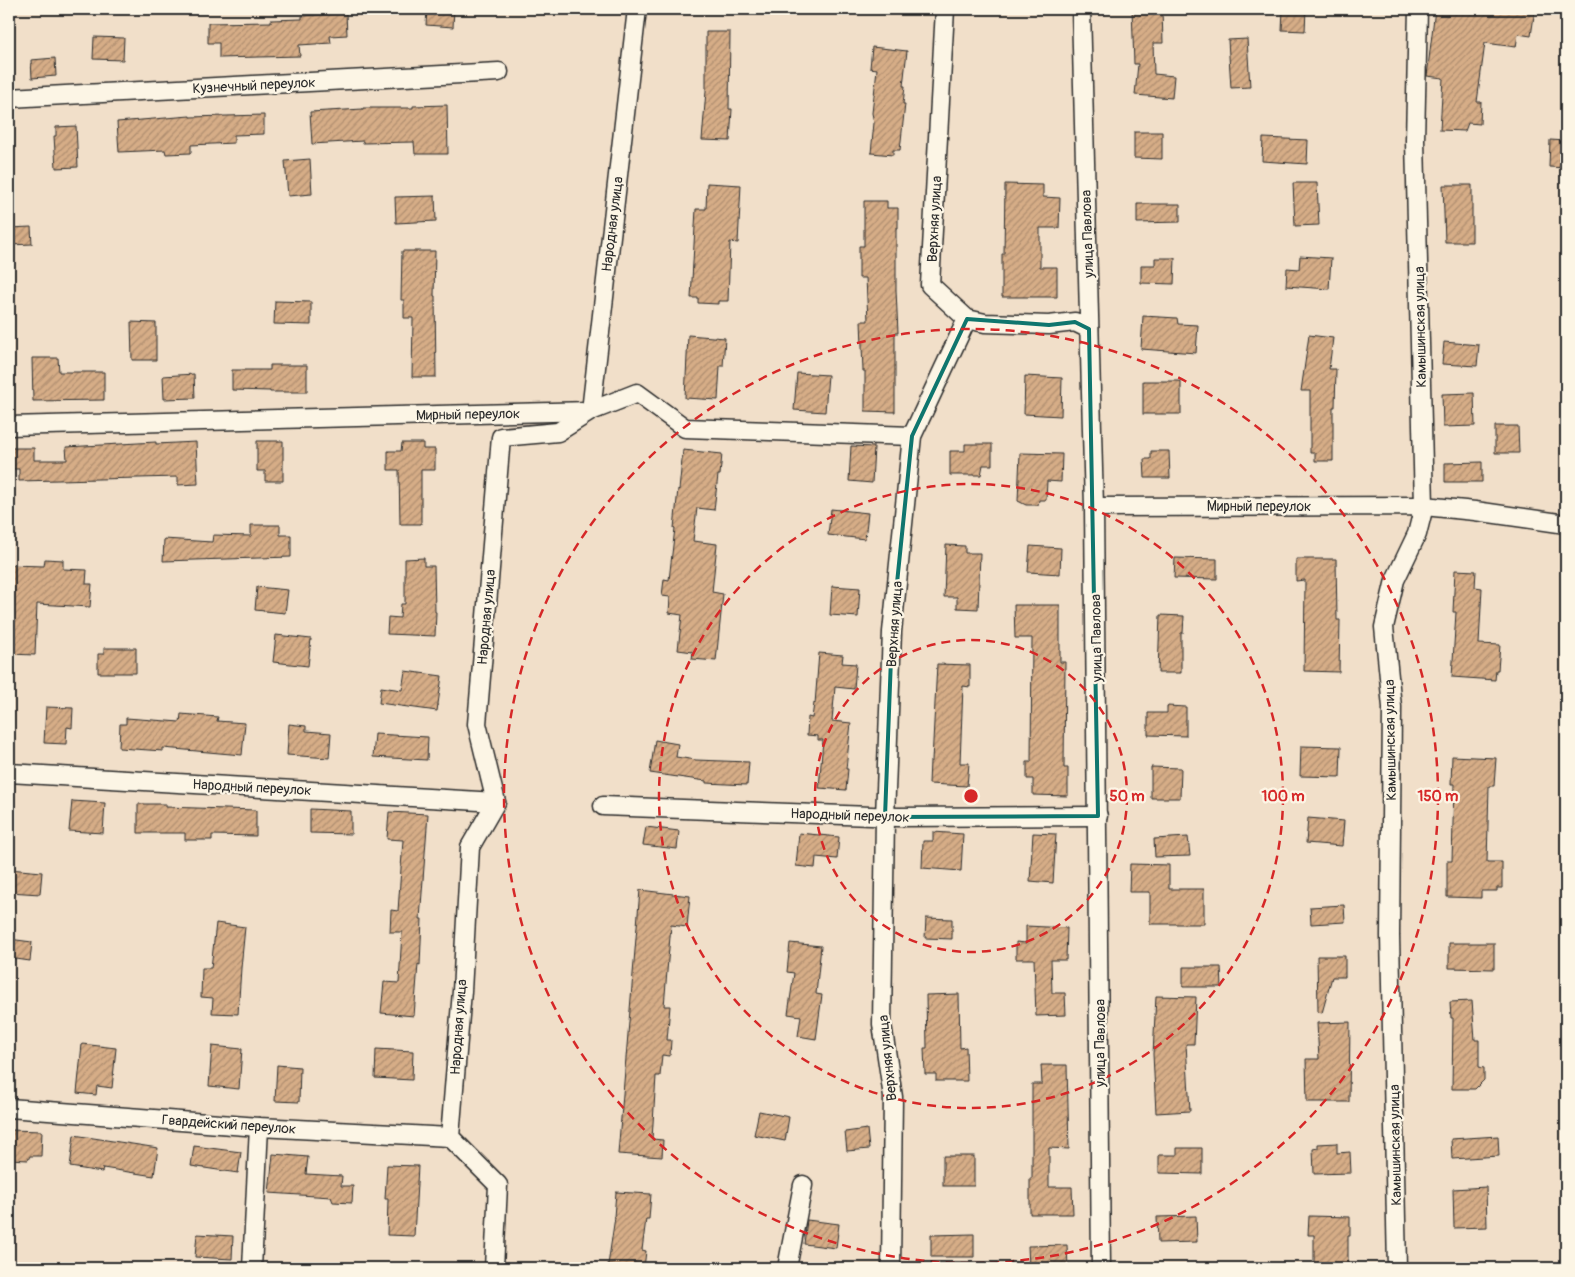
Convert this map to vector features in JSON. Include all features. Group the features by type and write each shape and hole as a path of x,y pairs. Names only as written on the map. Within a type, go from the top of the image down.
{"street":[{"name":"Народная улица","path":"450,1137 462,991 470,847 496,802 477,724 501,437 558,432 591,411 637,9"},
{"name":"Верхняя улица","path":"892,1268 893,1097 882,1024 885,817 892,632 912,436 967,318 930,285 944,9"},
{"name":"улица Павлова","path":"1081,9 1094,507 1102,1268"},
{"name":"Камышинская улица","path":"1397,1268 1390,936 1392,707 1384,627 1395,580 1416,534 1424,506 1415,140 1418,9"},
{"name":"Кузнечный переулок","path":"9,98 499,72"},
{"path":"967,318 985,323 1040,325 1075,322 1089,329"},
{"name":"Мирный переулок","path":"9,426 591,411 637,393 685,428 912,436"},
{"name":"Мирный переулок","path":"1094,507 1424,506 1566,524"},
{"name":"Народный переулок","path":"9,773 496,802"},
{"name":"Народный переулок","path":"603,806 885,817 1098,816"},
{"name":"Гвардейский переулок","path":"9,1108 259,1127 450,1137"},
{"path":"252,1268 259,1127"},
{"path":"450,1137 498,1185 494,1268"},
{"path":"787,1268 803,1185"}],"highlighted area":[{"path":"967,319 1049,325 1075,322 1089,329 1098,816 885,817 892,632 912,436"}],"building":[{"path":"427,9 454,9 453,27 426,25"},
{"path":"1132,9 1162,9 1163,43 1153,43 1154,74 1174,76 1172,98 1135,95 1138,64 1134,64"},
{"path":"1283,9 1306,9 1305,31 1282,30"},
{"path":"1435,9 1535,9 1531,36 1518,34 1516,47 1485,43 1477,102 1481,102 1480,124 1468,123 1465,131 1440,130 1443,78 1427,76"},
{"path":"346,13 347,35 330,36 331,43 299,45 300,56 219,58 219,43 208,43 208,23 271,22 271,20 302,19 302,16"},
{"path":"706,32 730,32 729,109 732,109 730,141 702,140 706,91"},
{"path":"94,37 124,38 123,60 93,59"},
{"path":"1247,39 1250,87 1231,88 1228,40"},
{"path":"872,47 907,51 903,86 905,86 903,104 905,104 900,150 893,150 893,155 871,153 874,123 872,113 877,69 870,68"},
{"path":"55,58 56,76 32,78 31,60"},
{"path":"447,105 448,154 415,154 414,142 363,143 363,141 312,144 310,112"},
{"path":"264,115 264,134 234,135 234,143 191,145 191,153 166,154 165,150 119,152 117,122 190,116"},
{"path":"76,126 78,167 56,168 54,136 56,136 56,127"},
{"path":"1134,132 1162,132 1162,159 1134,158"},
{"path":"1263,138 1308,140 1307,164 1262,161"},
{"path":"1550,140 1566,141 1566,168 1549,167"},
{"path":"310,159 312,194 288,196 285,161"},
{"path":"707,183 741,185 738,243 730,242 728,301 718,301 718,304 698,303 698,298 691,298 696,209 706,209"},
{"path":"1293,183 1317,183 1319,225 1295,226"},
{"path":"1005,184 1043,185 1043,197 1060,198 1059,228 1040,228 1040,267 1057,267 1057,297 1002,297"},
{"path":"1443,185 1472,185 1472,242 1445,242"},
{"path":"435,196 436,221 396,223 395,197"},
{"path":"864,201 887,201 887,208 898,208 898,228 896,228 896,290 898,333 895,333 895,412 865,411 865,371 863,371 861,321 868,321 866,278 859,278 859,246 864,246"},
{"path":"1137,204 1180,204 1180,222 1137,223"},
{"path":"31,227 32,244 9,245 9,228"},
{"path":"402,251 435,251 436,377 412,377 413,318 404,318 404,300 401,300"},
{"path":"1300,256 1331,258 1329,289 1286,286 1287,268 1299,269"},
{"path":"1155,258 1175,258 1174,284 1141,283 1141,265 1155,265"},
{"path":"275,301 311,302 311,325 274,324"},
{"path":"1143,316 1177,318 1178,324 1198,325 1196,353 1141,349"},
{"path":"131,322 156,323 156,360 132,360"},
{"path":"688,335 725,338 723,366 720,366 718,400 685,398"},
{"path":"1309,335 1333,338 1329,369 1336,369 1335,407 1333,407 1333,461 1315,461 1315,453 1310,453 1310,391 1301,391"},
{"path":"1444,342 1479,345 1477,366 1442,364"},
{"path":"32,358 58,358 59,372 104,372 104,400 33,401"},
{"path":"270,365 307,365 307,392 232,390 232,370 270,370"},
{"path":"797,373 828,375 825,412 794,410"},
{"path":"194,374 195,398 164,399 163,376"},
{"path":"1025,376 1062,378 1061,416 1024,414"},
{"path":"1143,381 1181,381 1181,414 1143,414"},
{"path":"1474,393 1475,426 1443,427 1442,394"},
{"path":"1495,426 1518,426 1519,453 1495,453"},
{"path":"257,441 283,441 283,481 265,481 265,471 257,471"},
{"path":"156,442 156,444 196,442 198,484 178,485 178,477 19,481 19,469 9,469 9,448 34,448 34,460 67,460 66,447"},
{"path":"402,443 423,443 423,449 435,449 435,470 421,470 421,524 400,524 399,470 388,470 388,451 401,451"},
{"path":"965,444 992,444 992,465 983,465 981,475 950,475 950,451 965,451"},
{"path":"851,446 874,447 872,483 849,481"},
{"path":"683,450 722,454 714,510 697,508 693,541 717,544 712,592 723,594 716,661 692,659 693,652 678,650 682,615 669,613 670,597 662,596 664,579 669,580"},
{"path":"1151,451 1169,451 1170,478 1145,478 1144,459 1151,459"},
{"path":"1020,453 1062,454 1061,482 1047,481 1046,500 1039,500 1038,505 1026,505 1018,501"},
{"path":"1482,462 1482,482 1445,482 1445,463"},
{"path":"831,509 868,513 865,539 828,535"},
{"path":"251,525 280,525 280,535 291,535 291,557 163,561 164,539 212,542 213,535 251,536"},
{"path":"946,545 965,546 965,553 980,553 978,609 957,608 957,597 944,597"},
{"path":"1030,546 1061,548 1060,574 1028,572"},
{"path":"424,558 424,566 434,566 435,636 387,634 388,617 400,618 401,604 405,604 405,559"},
{"path":"1175,558 1217,559 1217,579 1174,578"},
{"path":"45,559 63,560 63,569 87,570 86,584 92,584 90,607 37,604 35,655 9,654 9,623 12,622 14,591 9,591 9,565 44,566"},
{"path":"1296,559 1336,559 1337,620 1340,620 1339,672 1304,671 1305,580 1296,581"},
{"path":"1455,570 1476,571 1475,587 1482,588 1479,644 1500,645 1498,670 1496,670 1495,680 1452,677 1456,612 1453,612"},
{"path":"832,586 860,588 858,617 830,615"},
{"path":"257,587 288,590 285,613 255,610"},
{"path":"1014,605 1060,605 1060,662 1065,662 1064,768 1068,768 1068,796 1033,795 1033,779 1027,779 1027,762 1031,762 1032,638 1015,638"},
{"path":"1160,615 1184,616 1183,633 1181,633 1181,673 1158,673"},
{"path":"276,635 311,639 308,666 273,662"},
{"path":"104,648 136,648 136,673 98,673 98,654 104,654"},
{"path":"819,653 843,655 842,663 856,664 854,689 835,687 832,721 851,723 846,769 848,769 846,790 819,788 823,740 818,740 818,736 807,735 808,717 812,718 815,704"},
{"path":"937,664 970,665 970,687 963,686 960,763 969,763 967,786 929,784"},
{"path":"405,671 442,676 437,711 379,703 381,687 402,690"},
{"path":"1167,706 1186,707 1186,736 1148,735 1148,713 1167,713"},
{"path":"46,707 73,708 72,728 67,727 66,744 44,743"},
{"path":"181,714 218,717 217,721 245,723 242,755 163,748 163,751 119,748 120,724 126,724 126,718 180,722"},
{"path":"289,724 306,726 306,731 331,733 329,758 287,755"},
{"path":"375,734 428,737 427,760 373,757"},
{"path":"655,740 678,744 676,757 696,760 749,762 747,785 706,783 706,781 650,773"},
{"path":"1301,746 1341,747 1340,777 1300,776"},
{"path":"1452,756 1496,758 1494,786 1489,786 1487,862 1502,862 1502,888 1497,888 1497,891 1481,891 1481,898 1447,897 1447,861 1452,861 1454,784 1451,784"},
{"path":"1151,767 1181,768 1180,798 1151,798"},
{"path":"72,801 105,803 103,833 69,831"},
{"path":"138,804 166,804 166,807 256,810 256,836 212,835 212,840 185,840 185,833 138,833"},
{"path":"310,809 351,811 351,834 310,833"},
{"path":"389,812 428,814 420,919 422,919 420,965 418,964 414,1016 381,1013 384,982 399,983 402,932 390,932 391,910 398,911 403,840 387,839"},
{"path":"1308,818 1344,821 1342,846 1306,843"},
{"path":"646,827 679,831 677,849 643,845"},
{"path":"933,832 963,834 961,871 922,868 923,841 933,841"},
{"path":"799,833 839,837 837,859 816,857 815,868 796,866"},
{"path":"1033,833 1056,834 1053,883 1030,881"},
{"path":"1188,837 1190,856 1155,857 1154,839"},
{"path":"1130,864 1169,865 1169,889 1204,889 1204,924 1150,924 1150,892 1129,892"},
{"path":"9,869 42,872 40,894 9,892"},
{"path":"640,890 690,896 687,927 671,925 664,1006 670,1006 667,1040 671,1040 670,1056 662,1055 660,1076 656,1076 652,1139 663,1140 662,1157 618,1154"},
{"path":"1344,905 1345,922 1311,924 1310,907"},
{"path":"926,918 952,919 952,939 925,938"},
{"path":"216,923 245,927 238,1014 212,1013 213,998 201,997 202,968 211,968"},
{"path":"1026,926 1067,928 1066,960 1051,960 1052,993 1065,993 1066,1015 1036,1016 1034,959 1016,959 1016,942 1026,943"},
{"path":"9,939 32,942 30,961 9,958"},
{"path":"790,943 821,946 816,994 822,995 816,1039 798,1036 801,1016 788,1014 794,973 787,972"},
{"path":"1449,943 1494,943 1494,969 1449,968"},
{"path":"1317,956 1345,956 1345,977 1332,977 1322,1013 1318,1012"},
{"path":"1183,967 1221,967 1222,987 1183,987"},
{"path":"959,994 960,1048 966,1047 967,1081 936,1081 936,1074 925,1074 924,1048 927,1048 926,995"},
{"path":"1156,996 1196,997 1194,1044 1186,1044 1190,1111 1156,1113 1153,1054"},
{"path":"1472,1001 1475,1040 1479,1040 1479,1067 1484,1068 1484,1080 1475,1089 1452,1089 1453,1018 1451,1018 1450,1002"},
{"path":"1350,1022 1349,1102 1307,1102 1306,1059 1319,1059 1317,1023"},
{"path":"82,1044 116,1048 112,1088 97,1086 96,1095 77,1093"},
{"path":"212,1046 242,1049 239,1089 209,1086"},
{"path":"376,1049 413,1051 412,1080 375,1078"},
{"path":"277,1065 300,1067 299,1102 275,1101"},
{"path":"1041,1065 1067,1065 1069,1149 1049,1148 1049,1187 1072,1187 1073,1214 1030,1214 1032,1084 1042,1084"},
{"path":"759,1111 789,1117 785,1141 754,1135"},
{"path":"867,1129 869,1149 847,1151 845,1132"},
{"path":"10,1130 42,1131 41,1156 30,1156 28,1160 9,1159"},
{"path":"74,1135 158,1148 154,1176 103,1168 102,1172 70,1167"},
{"path":"1498,1136 1499,1156 1452,1159 1451,1139"},
{"path":"1337,1143 1337,1153 1350,1152 1351,1173 1314,1174 1313,1149 1318,1148 1318,1144"},
{"path":"194,1146 241,1152 238,1173 191,1166"},
{"path":"1177,1148 1202,1148 1202,1174 1159,1173 1159,1155 1177,1155"},
{"path":"273,1154 308,1157 306,1174 342,1176 341,1186 353,1186 352,1203 333,1202 331,1197 269,1193"},
{"path":"943,1156 974,1156 974,1186 943,1186"},
{"path":"387,1165 418,1166 414,1236 387,1235 388,1199 385,1199"},
{"path":"1486,1187 1487,1227 1454,1228 1453,1189"},
{"path":"616,1192 651,1194 649,1219 646,1219 642,1250 646,1251 644,1268 608,1265 615,1217"},
{"path":"1196,1216 1197,1242 1158,1243 1157,1217"},
{"path":"1309,1216 1350,1217 1348,1268 1314,1268 1314,1235 1308,1235"},
{"path":"807,1220 839,1224 836,1248 804,1244"},
{"path":"197,1234 233,1236 232,1259 195,1257"},
{"path":"974,1234 974,1257 931,1257 931,1235"},
{"path":"1067,1245 1068,1268 1029,1268 1028,1246"}]}
